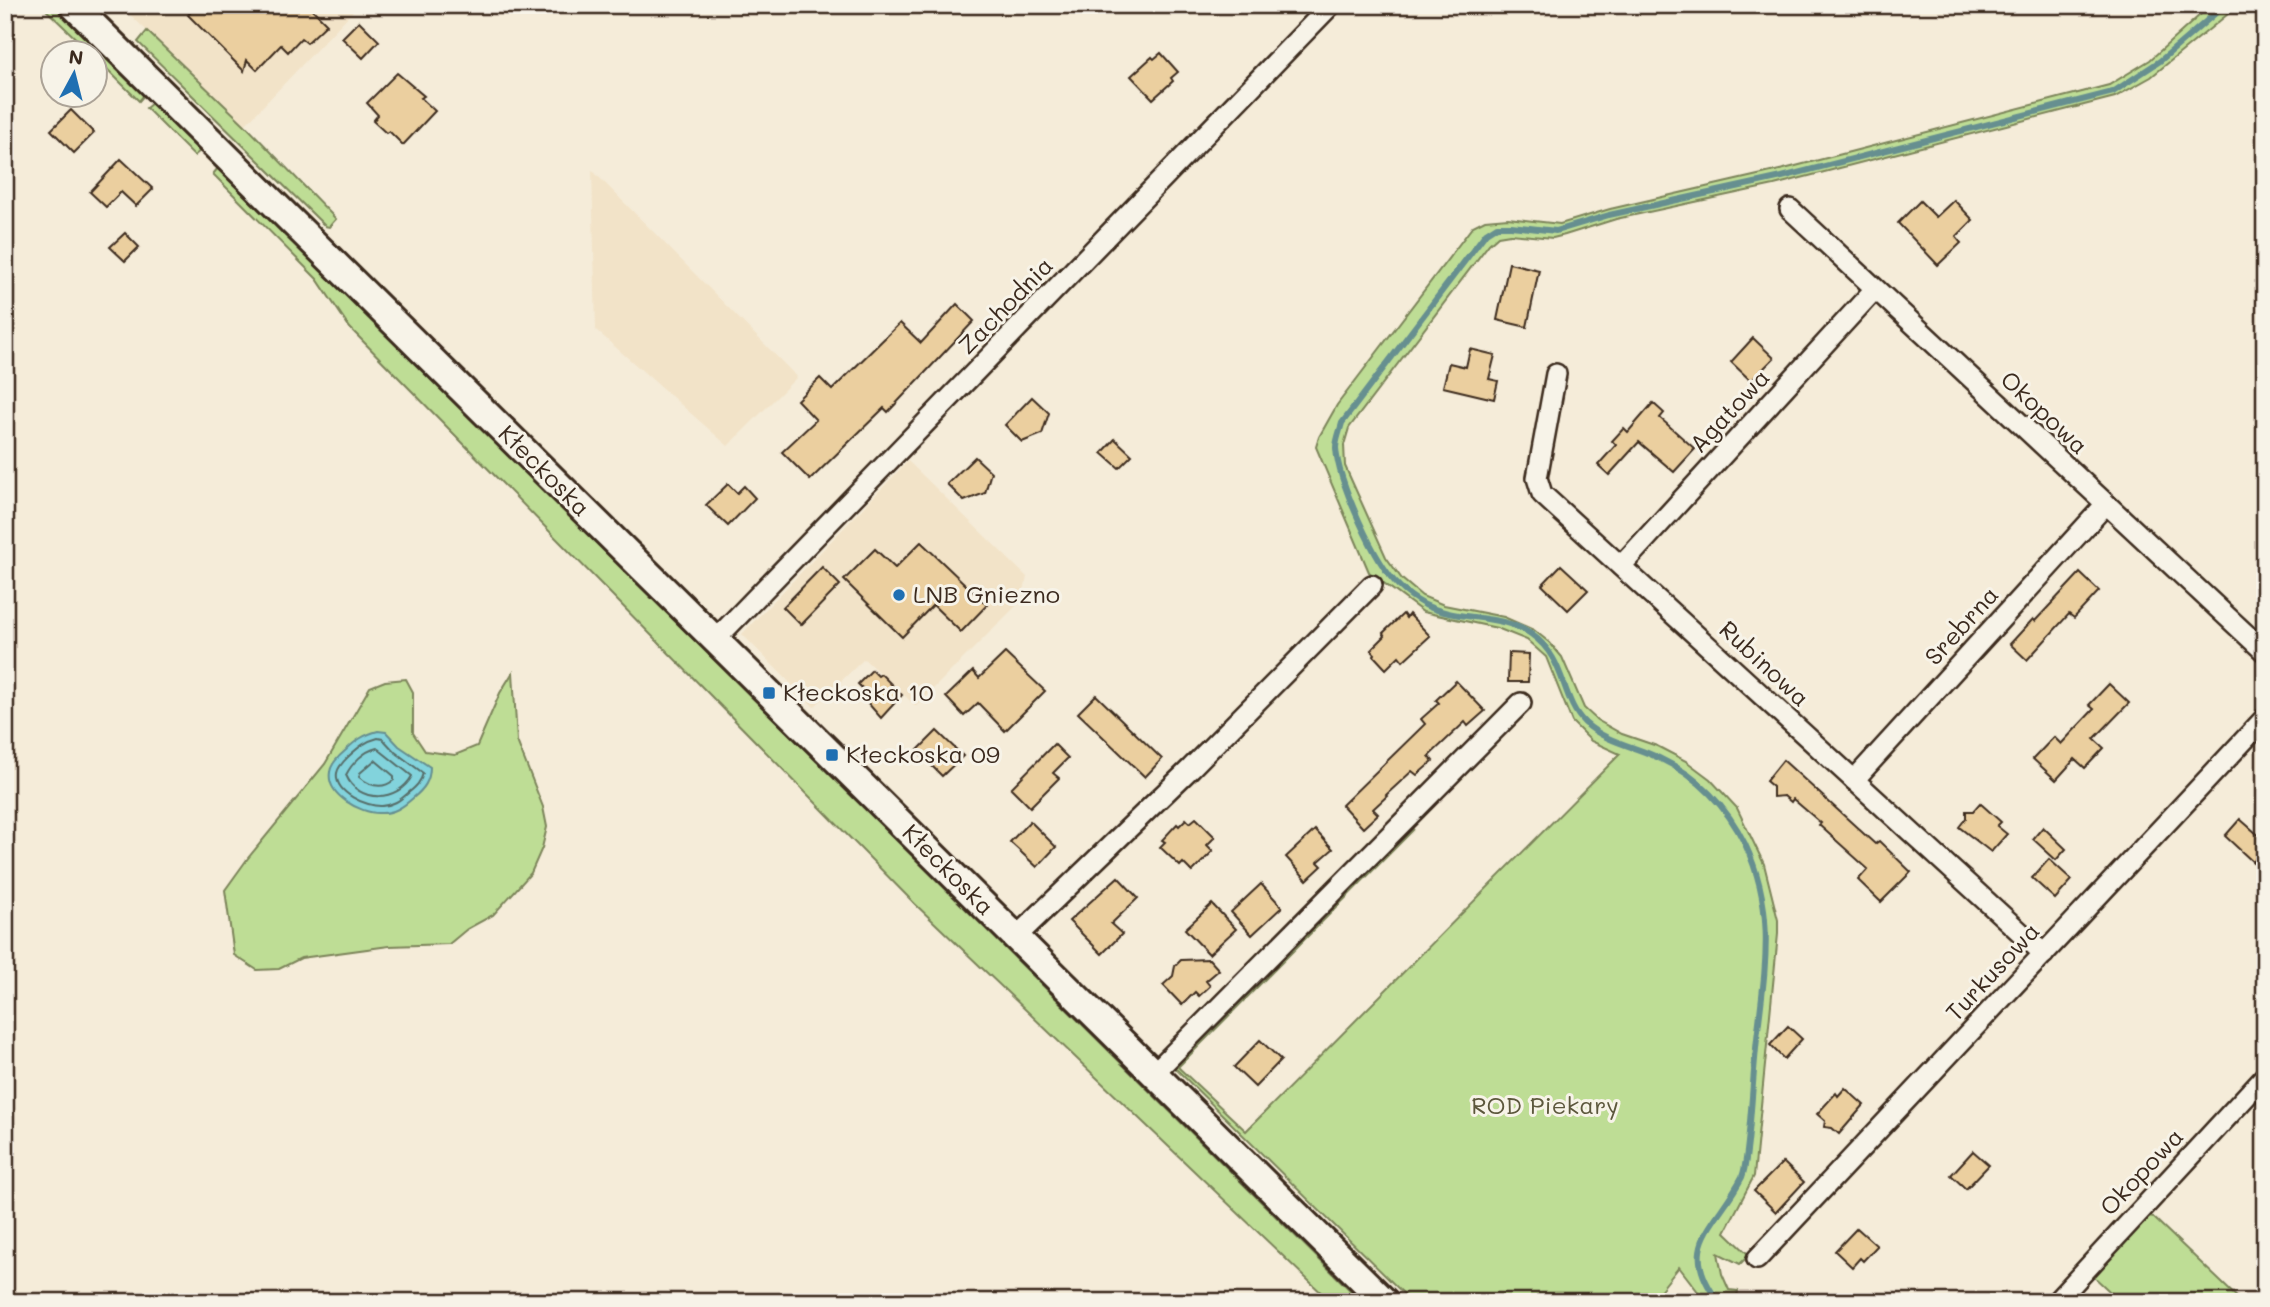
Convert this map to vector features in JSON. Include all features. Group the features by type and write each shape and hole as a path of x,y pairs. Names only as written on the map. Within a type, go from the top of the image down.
{"main road":[{"name":"Kłeckoska","path":"73,5 1385,1302"}],"street":[{"name":"Zachodnia","path":"715,640 1331,5"},
{"name":"Okopowa","path":"1790,209 2265,652"},
{"name":"Agatowa","path":"1621,566 1875,289"},
{"name":"Rubinowa","path":"1556,374 1537,478 1542,494 2044,954"},
{"name":"Srebrna","path":"1854,780 2106,504"},
{"path":"1016,937 1191,768 1372,585"},
{"path":"1154,1073 1521,703"},
{"name":"Turkusowa","path":"1757,1259 2265,718"},
{"name":"Okopowa","path":"2056,1302 2265,1076"}],"shaded area":[{"path":"120,5 349,5 354,10 245,125"},
{"path":"592,170 797,377 728,446 596,330"},
{"path":"908,461 1027,577 1022,600 916,706 864,659 814,707 742,634"}],"green space":[{"path":"41,5 53,5 87,38 75,38"},
{"name":"ROD Piekary","path":"2211,5 2239,5 2151,77 2115,97 1774,185 1616,219 1553,238 1510,234 1498,236 1489,244 1349,428 1344,445 1345,466 1386,557 1402,579 1422,596 1444,605 1504,617 1534,630 1562,657 1584,708 1597,720 1622,734 1657,746 1686,761 1710,779 1737,808 1764,864 1778,920 1754,1176 1725,1232 1749,1255 1740,1264 1718,1253 1722,1274 1729,1290 1738,1291 1736,1302 1706,1302 1679,1267 1651,1302 1412,1302 1172,1065 1366,870 1414,829 1178,1067 1246,1131 1620,754 1591,741 1572,722 1546,657 1527,640 1497,628 1423,612 1369,572 1316,447 1337,405 1473,226 1485,220 1508,218 1560,224 1610,209 1784,169 2109,85 2150,60"},
{"path":"147,31 245,125 336,219 329,227 138,42"},
{"path":"108,58 145,94 139,101 108,70"},
{"path":"152,103 200,151 194,156 146,108"},
{"path":"218,168 1362,1302 1331,1302 915,904 350,328 317,279 213,174"},
{"path":"513,672 517,741 543,807 547,827 542,848 531,873 493,915 467,929 449,944 389,946 301,958 279,969 257,970 234,955 225,890 325,764 370,687 385,681 406,679 413,692 413,733 425,751 455,755 477,746 500,693"},
{"path":"2148,1217 2154,1218 2242,1302 2121,1302 2091,1274"}],"water":[{"path":"378,731 386,732 399,746 430,767 428,781 420,791 402,807 384,813 354,806 339,795 330,780 331,769 339,757 364,736"}],"building":[{"path":"197,5 308,5 327,24 307,43 301,38 288,52 281,45 257,70 247,60 244,71 188,15"},
{"path":"359,21 379,41 363,58 342,38"},
{"path":"1161,53 1178,72 1171,78 1173,81 1153,99 1131,76 1152,57 1154,59"},
{"path":"397,73 424,96 421,98 435,111 403,145 389,131 386,133 373,121 378,115 367,103"},
{"path":"71,110 94,133 74,153 51,130"},
{"path":"121,159 153,189 136,206 121,192 106,207 90,192"},
{"path":"1954,200 1973,220 1956,237 1961,243 1938,265 1898,223 1920,201 1936,217"},
{"path":"125,233 139,247 125,261 110,247"},
{"path":"1509,263 1539,270 1527,327 1497,320"},
{"path":"957,304 974,321 888,412 884,408 810,480 782,452 816,420 797,400 820,378 832,390 900,323 921,343"},
{"path":"1753,338 1774,358 1751,381 1731,362"},
{"path":"1470,349 1495,355 1489,379 1498,381 1494,399 1443,387 1449,363 1466,367"},
{"path":"1032,397 1049,413 1042,434 1022,442 1005,425"},
{"path":"1653,403 1664,413 1660,418 1695,449 1674,472 1639,442 1609,475 1598,465 1616,445 1612,441 1624,428 1628,432"},
{"path":"1115,439 1132,455 1119,468 1102,453"},
{"path":"975,457 991,472 985,493 964,501 947,484"},
{"path":"728,484 737,493 744,486 755,498 728,526 706,505"},
{"path":"921,542 987,605 961,632 933,605 902,637 844,580 875,549 895,568"},
{"path":"1561,565 1588,590 1568,610 1542,585"},
{"path":"822,567 840,585 801,625 783,607"},
{"path":"2080,573 2099,591 2074,618 2069,614 2027,660 2010,644"},
{"path":"1403,614 1406,618 1409,614 1430,636 1403,661 1399,656 1386,669 1371,650 1385,636 1383,633"},
{"path":"1005,653 1045,691 1005,731 978,703 964,716 946,697 973,671 979,678"},
{"path":"1509,653 1529,654 1528,682 1508,682"},
{"path":"872,670 878,676 881,674 902,695 881,718 860,694 864,690 858,684"},
{"path":"1456,681 1485,711 1468,726 1465,722 1429,756 1433,761 1417,775 1412,771 1386,795 1373,809 1378,814 1363,828 1342,805 1425,724 1421,719 1439,703 1436,700"},
{"path":"2109,684 2129,703 2094,739 2104,748 2085,768 2075,759 2056,780 2033,759 2054,737 2061,744 2094,709 2089,705"},
{"path":"1096,695 1162,759 1145,777 1078,713"},
{"path":"937,731 963,756 942,776 917,751"},
{"path":"1054,744 1068,758 1053,773 1059,778 1030,807 1011,788"},
{"path":"1783,760 1875,844 1879,841 1911,872 1881,902 1858,880 1868,869 1819,825 1821,823 1793,799 1791,802 1784,796 1773,797 1773,787 1766,781"},
{"path":"1980,803 2001,822 1997,826 2007,834 1991,852 1959,827 1966,818 1966,811 1973,811"},
{"path":"1196,818 1215,837 1207,845 1213,851 1192,872 1183,863 1180,866 1160,847 1165,842 1162,840 1177,824 1179,826 1186,819 1190,823"},
{"path":"2240,819 2265,841 2265,849 2253,862 2225,836"},
{"path":"1030,821 1056,847 1037,867 1010,842"},
{"path":"2043,827 2066,849 2056,860 2033,839"},
{"path":"1315,830 1333,849 1318,862 1322,866 1307,880 1286,857"},
{"path":"2049,859 2072,880 2055,899 2032,878"},
{"path":"1118,877 1138,898 1111,924 1122,934 1102,954 1069,921"},
{"path":"1261,884 1282,907 1252,935 1231,912"},
{"path":"1212,904 1236,929 1209,954 1185,929"},
{"path":"1209,959 1219,970 1206,981 1210,986 1199,996 1195,992 1182,1005 1163,985 1173,976 1175,966 1181,960"},
{"path":"1788,1026 1802,1039 1784,1059 1770,1045"},
{"path":"1260,1040 1281,1060 1255,1087 1234,1067"},
{"path":"1845,1088 1864,1105 1839,1134 1832,1128 1824,1127 1825,1121 1817,1114 1836,1093 1838,1096"},
{"path":"1973,1151 1989,1165 1966,1189 1951,1175"},
{"path":"1783,1162 1804,1182 1776,1212 1754,1191"},
{"path":"1857,1228 1877,1246 1863,1261 1860,1258 1852,1267 1835,1251"}],"waterway":[{"path":"1719,1302 1706,1282 1700,1265 1700,1251 1704,1237 1744,1171 1764,982 1766,936 1761,891 1745,844 1720,805 1687,774 1603,735 1585,723 1571,702 1551,655 1531,634 1506,623 1437,610 1418,601 1399,586 1379,560 1359,521 1343,480 1336,448 1342,423 1486,233 1497,226 1556,231 1609,215 1782,177 2113,92 2160,61 2225,5"}],"place":[{"name":"LNB Gniezno","path":"899,595"},
{"name":"Kłeckoska 10","path":"769,693"},
{"name":"Kłeckoska 09","path":"832,755"}]}
